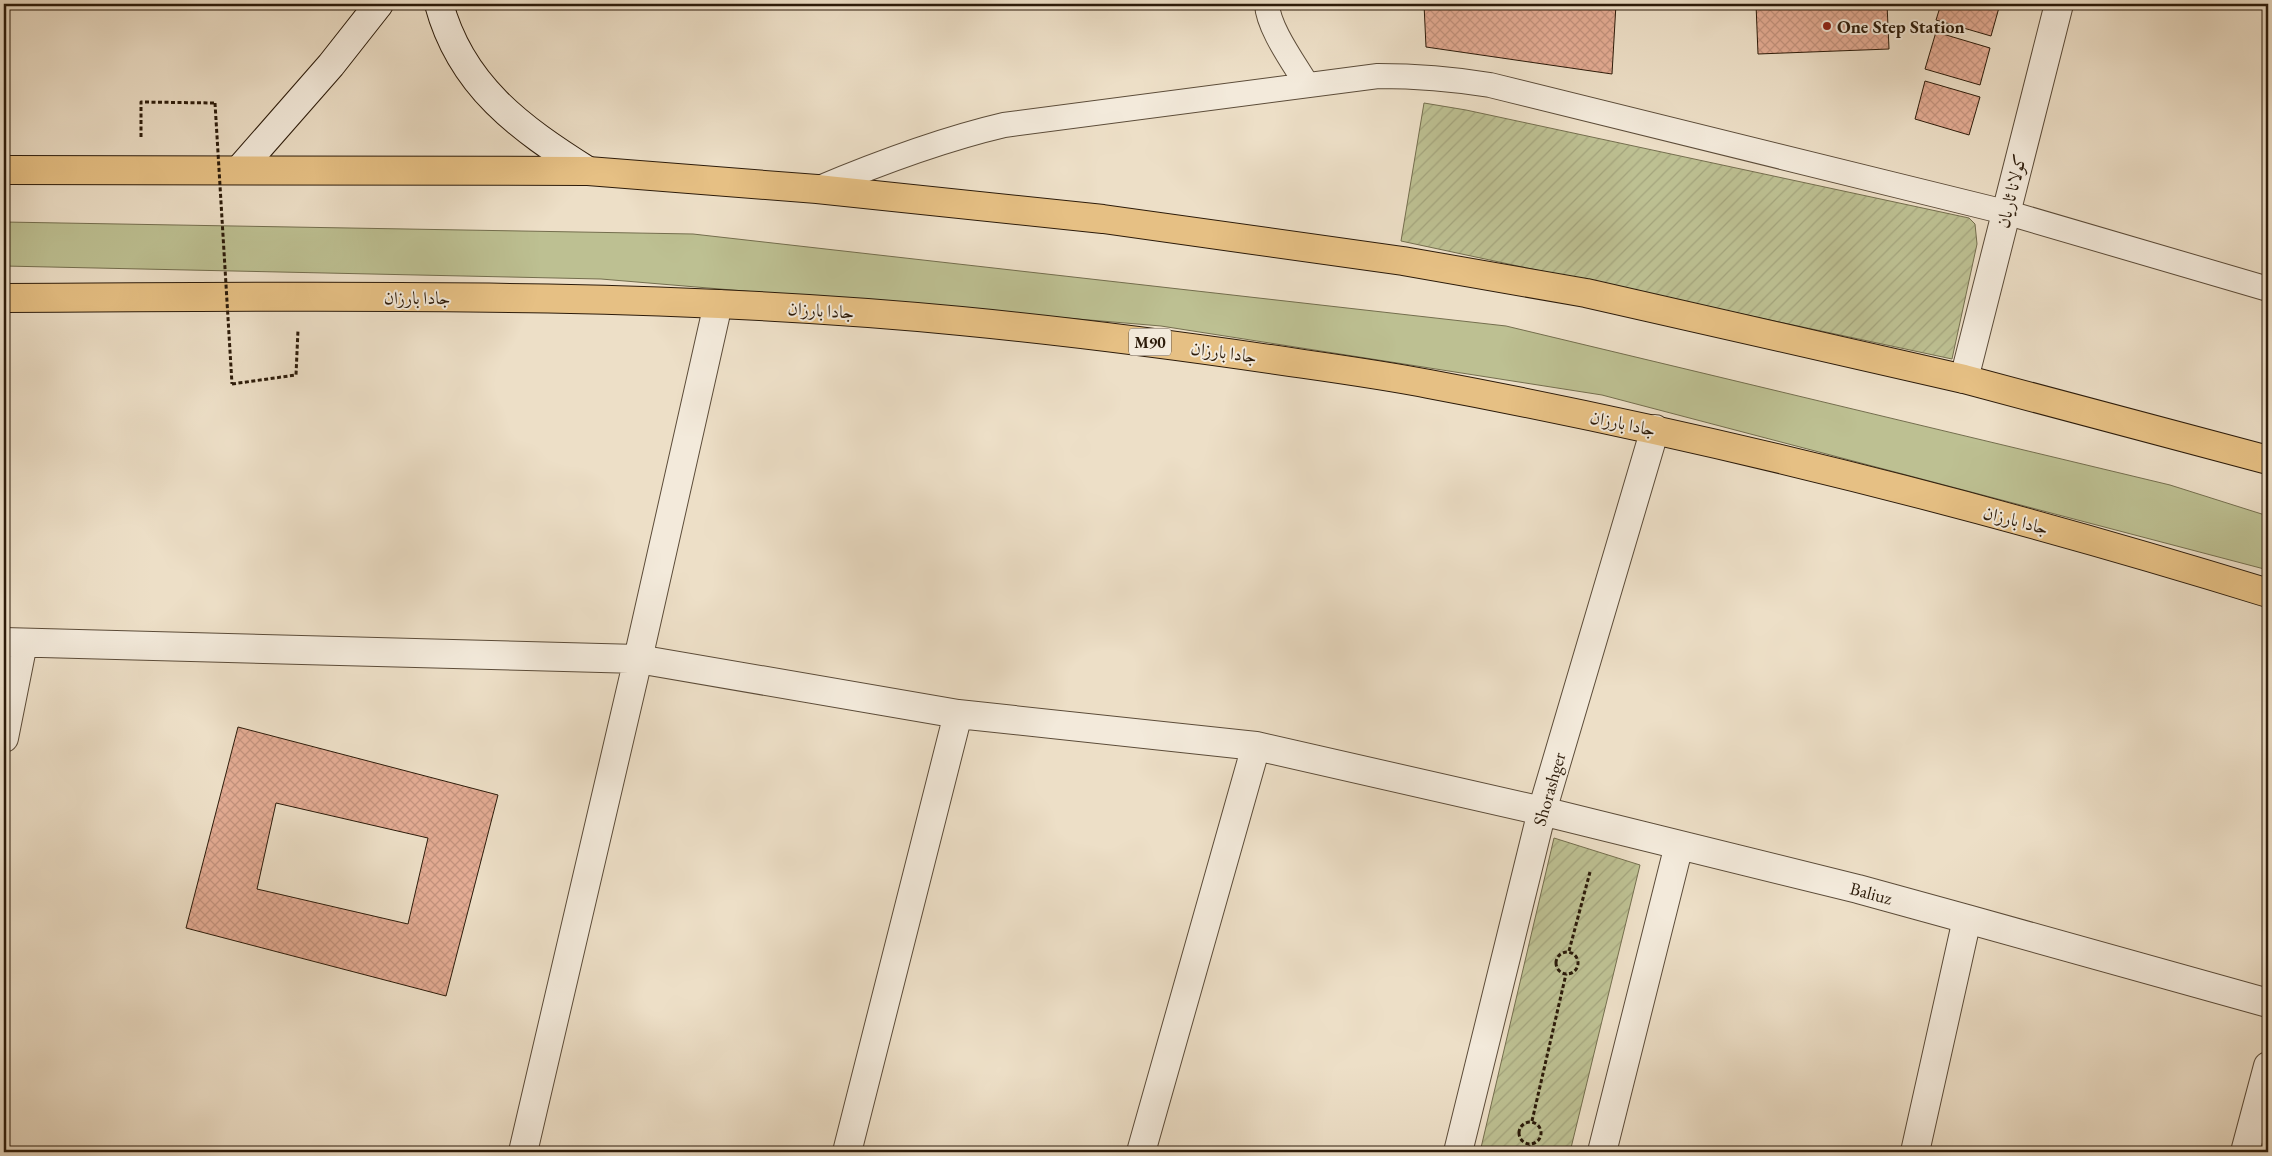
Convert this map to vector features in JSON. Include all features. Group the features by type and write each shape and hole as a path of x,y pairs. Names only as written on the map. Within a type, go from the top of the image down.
{"highway":[{"path":"4,170 588,171 818,189 1103,219 1404,261 1586,293 1964,379 2268,460"},
{"name":"جادا بارزان","path":"4,298 438,296 718,304 956,320 1113,337 1425,383 1655,429 1920,494 2165,561 2268,593"}],"street":[{"path":"240,170 331,65 379,4"},
{"path":"439,4 453,44 467,68 489,95 520,125 542,142 588,171"},
{"name":"كولانا ئاريان","path":"1964,379 2059,4"},
{"path":"524,1152 718,304"},
{"name":"Shorashger","path":"1458,1152 1542,811 1655,429"},
{"path":"4,738 13,643"},
{"name":"Baliuz","path":"13,643 638,659 958,714 1256,746 1542,811 1858,889 2268,1003"},
{"path":"847,1152 958,714"},
{"path":"1141,1152 1256,746"},
{"path":"1602,1152 1679,845"},
{"path":"1915,1152 1967,919"},
{"path":"2245,1152 2268,1066"}],"lane":[{"path":"1267,4 1267,11 1275,28 1307,85"},
{"path":"818,189 915,150 955,137 1004,125 1378,76 1416,76 1490,85 2005,212 2268,289"}],"path":[{"path":"141,102 215,103 232,384 296,375 299,297"},
{"path":"1570,951 1590,872"},
{"path":"1570,951 1576,955 1578,964 1575,972 1566,974 1561,973 1557,967 1557,960 1561,953 1570,951"},
{"path":"1532,1121 1566,974"},
{"path":"1532,1121 1539,1125 1541,1134 1538,1142 1529,1145 1524,1143 1520,1136 1520,1130 1524,1123 1532,1121"},
{"path":"1527,1152 1529,1145"}],"green space":[{"path":"1424,103 1466,110 1969,218 1975,224 1977,244 1952,359 1401,241"},
{"path":"4,222 693,234 1506,326 2170,485 2268,516 2268,570 1602,395 1161,326 601,279 4,266"},
{"path":"1554,838 1640,865 1570,1152 1480,1152"}],"building":[{"path":"1424,4 1616,4 1612,74 1426,47"},
{"path":"1756,4 1887,4 1889,49 1758,54"},
{"path":"1941,4 2000,4 1991,36 1936,20"},
{"path":"1936,32 1990,48 1980,85 1925,69"},
{"path":"1925,81 1980,97 1969,135 1915,119"},
{"path":"238,727 498,795 446,996 186,928","holes":["276,803 428,838 408,924 257,889"]}],"place":[{"name":"One Step Station","path":"1827,26"}]}
